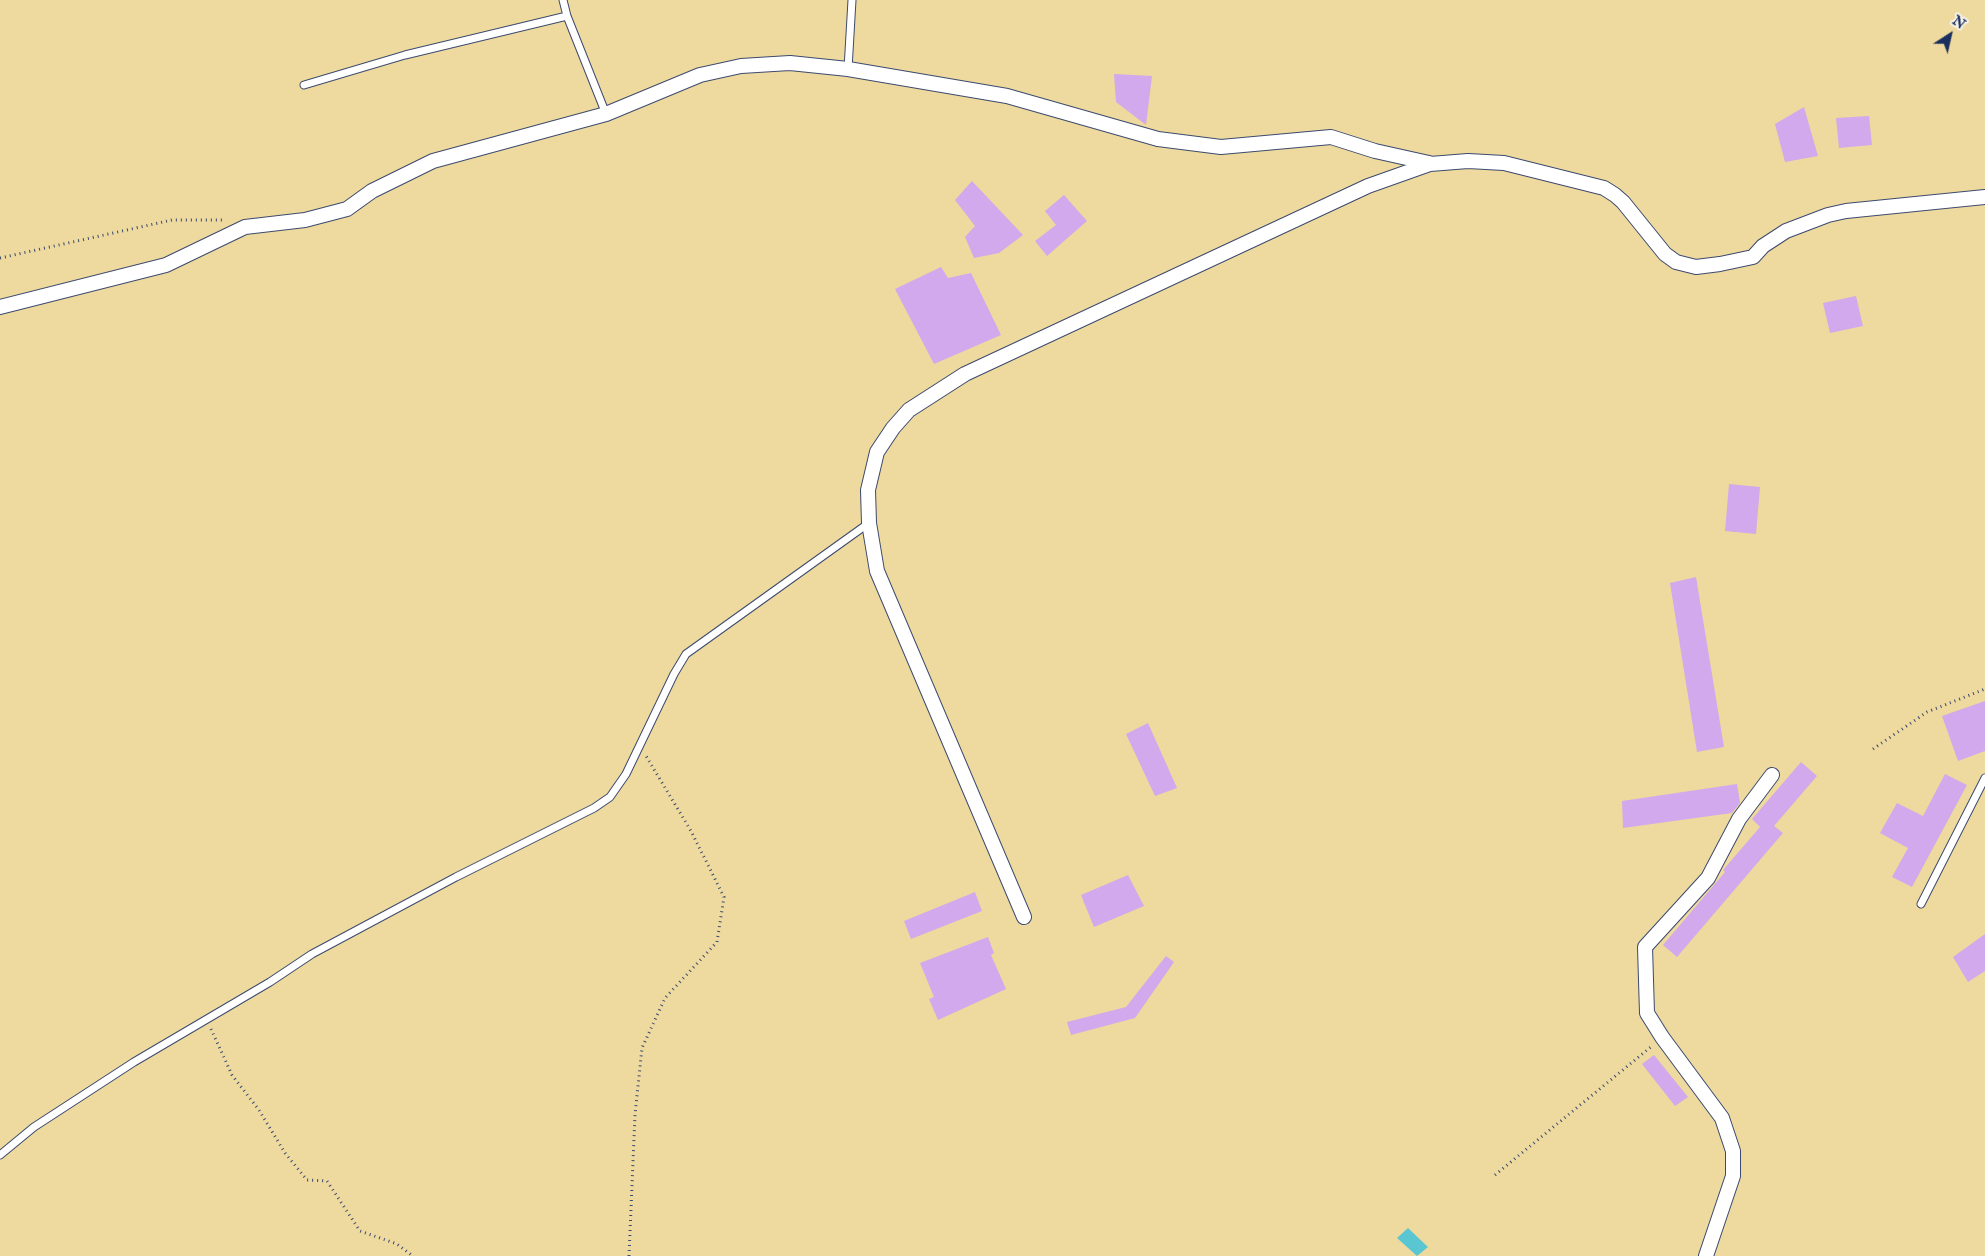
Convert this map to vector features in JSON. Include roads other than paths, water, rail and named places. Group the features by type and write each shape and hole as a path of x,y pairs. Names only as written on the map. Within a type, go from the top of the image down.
{"street":[{"path":"0,307 166,265 245,227 306,220 347,209 372,191 433,161 606,114 700,75 741,66 790,62 848,69 1008,96 1158,139 1221,147 1331,136 1375,151 1430,164"},
{"path":"1024,917 877,571 869,523 868,490 877,452 893,428 909,410 965,374 1368,186 1430,164 1468,161 1504,163 1604,188 1623,202 1665,254 1676,262 1696,267 1752,257 1763,246 1786,231 1828,215 1846,211 1985,197"},
{"path":"1706,1256 1732,1176 1733,1151 1722,1118 1662,1037 1647,1013 1646,947 1708,878 1739,819 1772,775"}],"lane":[{"path":"563,0 567,16 606,114"},
{"path":"848,69 852,0"},
{"path":"304,84 405,56 567,16"},
{"path":"0,1155 34,1126 134,1062 270,982 312,954 456,877 594,808 610,797 626,774 674,674 686,654 869,523"},
{"path":"1921,904 1985,778"}],"water":[{"path":"1408,1228 1428,1247 1417,1256 1397,1238"}]}
